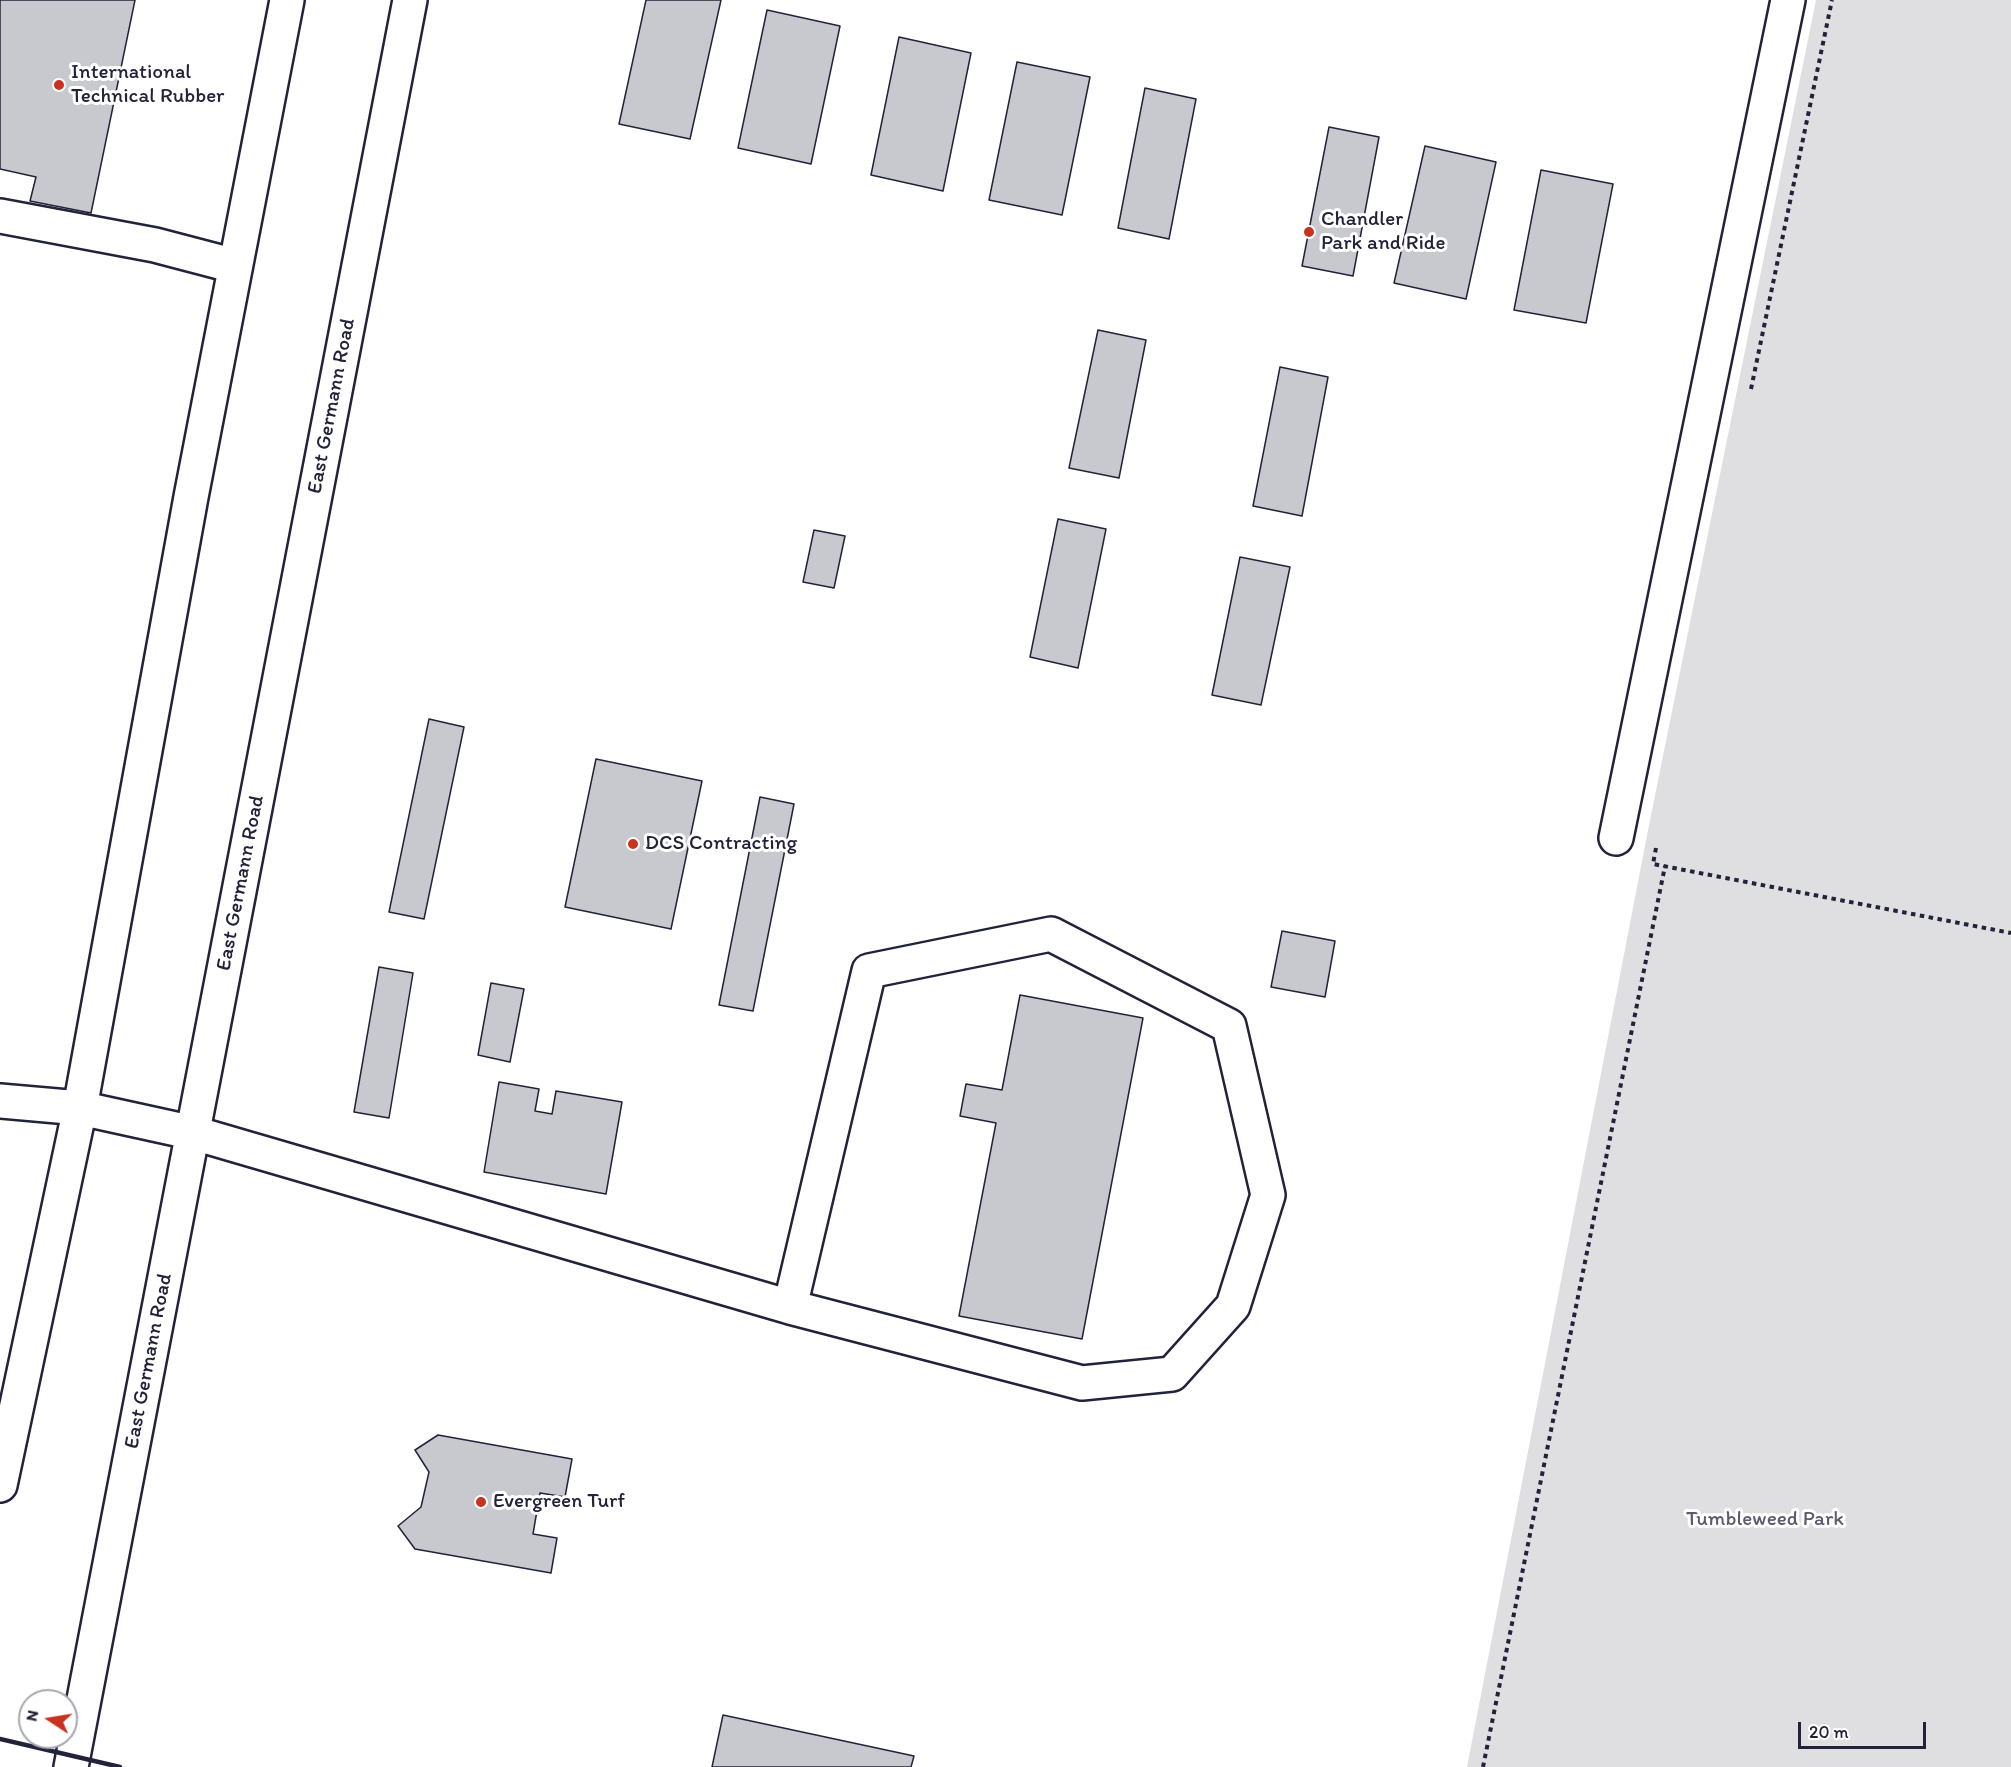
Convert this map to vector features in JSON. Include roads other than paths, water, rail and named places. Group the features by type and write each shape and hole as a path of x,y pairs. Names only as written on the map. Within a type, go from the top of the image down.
{"main road":[{"path":"0,1485 80,1108 235,266 287,0"},
{"name":"East Germann Road","path":"71,1767 410,0"},
{"path":"1616,838 1788,0"},
{"path":"0,216 155,245 235,266"},
{"path":"0,1101 80,1108 194,1133 790,1307 1082,1383 1172,1374 1233,1306 1268,1195 1229,1026 1051,934 869,970 790,1307"}],"railway":[{"path":"0,1739 120,1767"}],"place":[{"name":"International Technical Rubber","path":"59,85"},
{"name":"Chandler Park and Ride","path":"1309,232"},
{"name":"DCS Contracting","path":"633,844"},
{"name":"Evergreen Turf","path":"481,1502"}],"park label":[{"name":"Tumbleweed Park","path":"1765,1520"}]}
